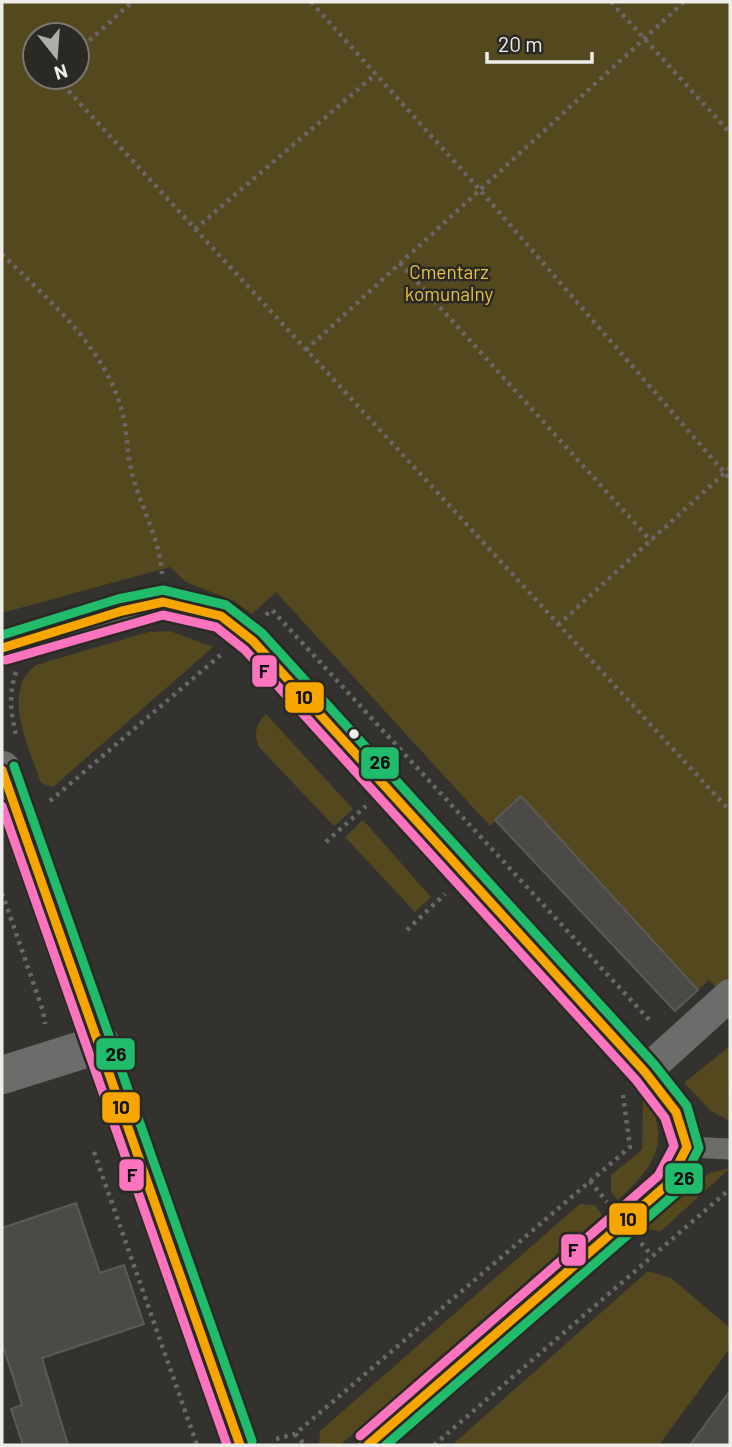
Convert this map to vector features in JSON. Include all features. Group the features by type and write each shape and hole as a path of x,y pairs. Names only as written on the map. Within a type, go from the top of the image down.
{"street":[{"path":"12,760 101,1044 255,1443"},
{"path":"634,1082 730,995"},
{"path":"19,1070 101,1044"}],"lane":[{"path":"2,648 122,611 163,603 221,616 253,641 634,1082 676,1112 687,1147 668,1184 368,1445"},
{"path":"687,1147 730,1149"}],"path":[{"path":"91,39 132,2"},
{"path":"311,2 479,190 730,479"},
{"path":"611,2 730,133"},
{"path":"306,350 684,2"},
{"path":"195,229 376,74"},
{"path":"68,91 730,811"},
{"path":"2,254 83,337 105,369 120,404 134,480 159,550 163,603"},
{"path":"400,263 651,541"},
{"path":"558,625 730,468"},
{"path":"260,621 272,610 674,1046"},
{"path":"216,641 227,650"},
{"path":"44,806 232,645"},
{"path":"12,760 10,690 17,670"},
{"path":"357,795 375,815"},
{"path":"327,842 366,805"},
{"path":"437,884 454,904"},
{"path":"2,893 43,1011 45,1028 38,1039 29,1043 19,1070"},
{"path":"407,930 445,894"},
{"path":"255,1443 295,1434 630,1147 634,1082"},
{"path":"93,1150 197,1445"},
{"path":"590,1181 612,1208"},
{"path":"434,1445 730,1189"},
{"path":"636,1237 652,1256"},
{"path":"295,1434 305,1445"}],"green space":[{"name":"Cmentarz komunalny","path":"2,2 730,2 730,1003 709,980 698,990 521,797 490,826 276,592 252,614 234,601 186,582 170,567 2,613"},
{"path":"170,631 213,647 53,787 41,783 20,721 20,690 25,676 36,665 148,632"},
{"path":"266,714 353,809 334,826 259,747 256,729"},
{"path":"363,820 431,897 415,912 345,837"},
{"path":"730,1046 730,1121 711,1111 684,1083"},
{"path":"646,1095 658,1127 655,1153 650,1165 618,1200 611,1192 611,1175 642,1150 643,1097"},
{"path":"730,1168 661,1231 643,1229 700,1179 710,1173"},
{"path":"580,1204 595,1205 602,1215 340,1445 319,1445 320,1431"},
{"path":"648,1271 671,1278 730,1328 730,1348 659,1445 452,1445"}],"building":[{"path":"521,796 698,990 675,1011 495,820"},
{"path":"76,1203 100,1273 124,1265 144,1324 42,1358 68,1445 23,1445 11,1409 22,1405 2,1343 2,1228"},
{"path":"730,1391 730,1445 690,1445"}],"transit line":[{"name":"26","path":"2,635 118,599 163,590 226,605 262,633 654,1064 687,1106 699,1148 677,1192 386,1445"},
{"name":"10","path":"2,648 122,611 163,602 221,616 253,641 645,1072 676,1112 687,1147 668,1184 368,1445"},
{"name":"F","path":"6,660 163,615 216,627 245,650 636,1080 665,1118 674,1146 658,1176 360,1436"},
{"name":"26","path":"14,766 252,1441"},
{"name":"10","path":"2,770 240,1445"},
{"name":"F","path":"2,806 227,1445"}]}
